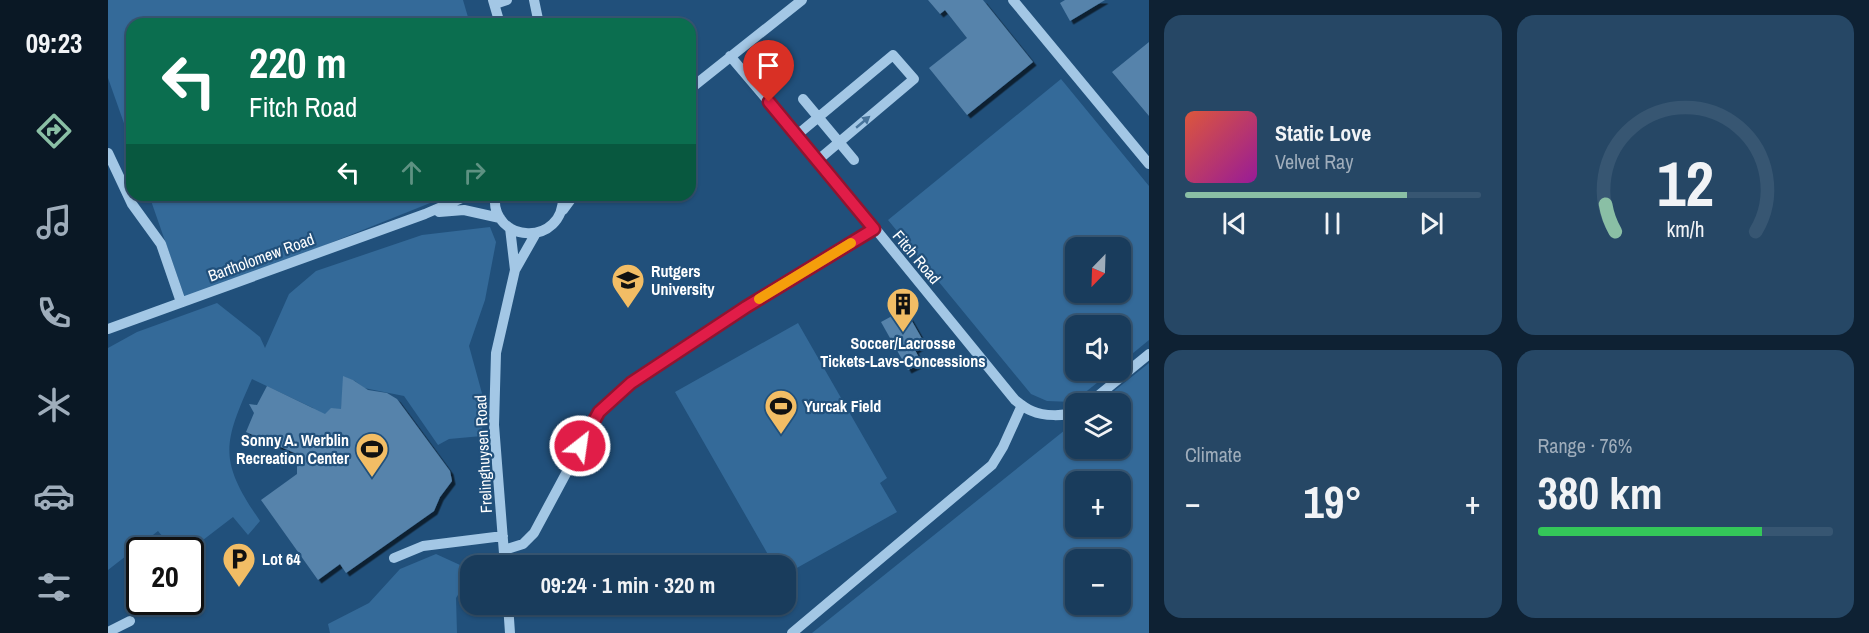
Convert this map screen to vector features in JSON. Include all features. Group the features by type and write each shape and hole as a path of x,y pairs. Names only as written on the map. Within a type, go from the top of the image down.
{"street":[{"path":"498,18 494,2 507,0"},
{"path":"534,0 538,18"},
{"path":"696,84 802,0"},
{"path":"1013,0 1149,164"},
{"path":"797,135 893,55 914,79 818,160"},
{"name":"Fitch Road","path":"730,56 1015,400 1031,411 1065,414"},
{"path":"803,99 854,160"},
{"path":"108,153 126,191"},
{"path":"131,201 161,244 182,302"},
{"name":"Bartholomew Road","path":"108,329 455,201"},
{"path":"495,201 500,219 510,228 518,232 536,233 547,229 555,222 570,201"},
{"path":"561,213 562,201"},
{"name":"Bartholomew Road","path":"425,214 464,210 500,219"},
{"name":"Frelinghuysen Road","path":"510,228 515,270"},
{"path":"504,550 523,544 534,533 599,412 631,383 746,307 874,229"},
{"name":"Frelinghuysen Road","path":"504,555 494,425 496,353 515,270 536,233"},
{"path":"1101,393 1149,354"},
{"path":"792,633 992,465 1022,405"},
{"path":"394,558 423,546 503,536"},
{"path":"509,615 510,633"},
{"path":"108,632 130,621"}],"shaded area":[{"path":"108,0 463,0 468,18 126,18 126,129 108,78"},
{"path":"1061,79 1149,186 1149,340 1131,355 1131,315 1065,315 1065,381 1099,381 1084,393 1065,393 1065,402 1047,401 1031,394 888,220"},
{"path":"151,201 435,201 186,301"},
{"path":"490,227 496,242 485,300 469,346 483,397 482,436 449,439 438,445 404,396 364,388 344,377 341,412 319,421 313,408 252,379 235,420 229,452 237,482 260,521 248,535 233,517 204,539 204,537 163,537 158,531 150,537 126,537 126,556 108,570 108,348 137,332 217,303 260,337 265,348 289,294 316,271 422,235"},
{"name":"Yurcak Field","path":"798,323 887,478 880,483 897,512 796,568 796,555 768,555 675,392"},
{"path":"1149,363 1149,633 812,633 1065,430 1065,459 1131,459 1131,393 1112,393 1126,381 1131,381 1131,377"},
{"path":"436,554 460,565 460,592 456,598 457,633 330,633 328,624 369,603 400,569"}],"building":[{"path":"928,0 983,0 1033,62 967,115 929,68 967,38 945,10 940,14"},
{"path":"1065,0 1105,0 1070,21 1060,3"},
{"path":"1149,42 1149,116 1112,72"},
{"name":"Soccer/Lacrosse Tickets-Lavs-Concessions","path":"905,309 925,344 915,350 922,363 908,370 881,322"},
{"name":"Sonny A. Werblin Recreation Center","path":"343,376 368,390 387,393 397,399 450,471 452,481 440,497 434,511 346,573 340,564 318,580 261,500 297,474 297,454 246,432 254,413 249,404 257,405 267,386 325,414 331,408 341,409"}],"slow traffic":[{"path":"759,299 851,243"}],"place":[{"name":"Rutgers University","path":"628,309"},
{"name":"Soccer/Lacrosse Tickets-Lavs-Concessions","path":"903,333"},
{"name":"Yurcak Field","path":"781,435"},
{"name":"Sonny A. Werblin Recreation Center","path":"372,478"},
{"name":"Lot 64","path":"239,588"}],"route":[{"path":"580,446 599,412 631,383 746,307 874,229 769,102"}]}
